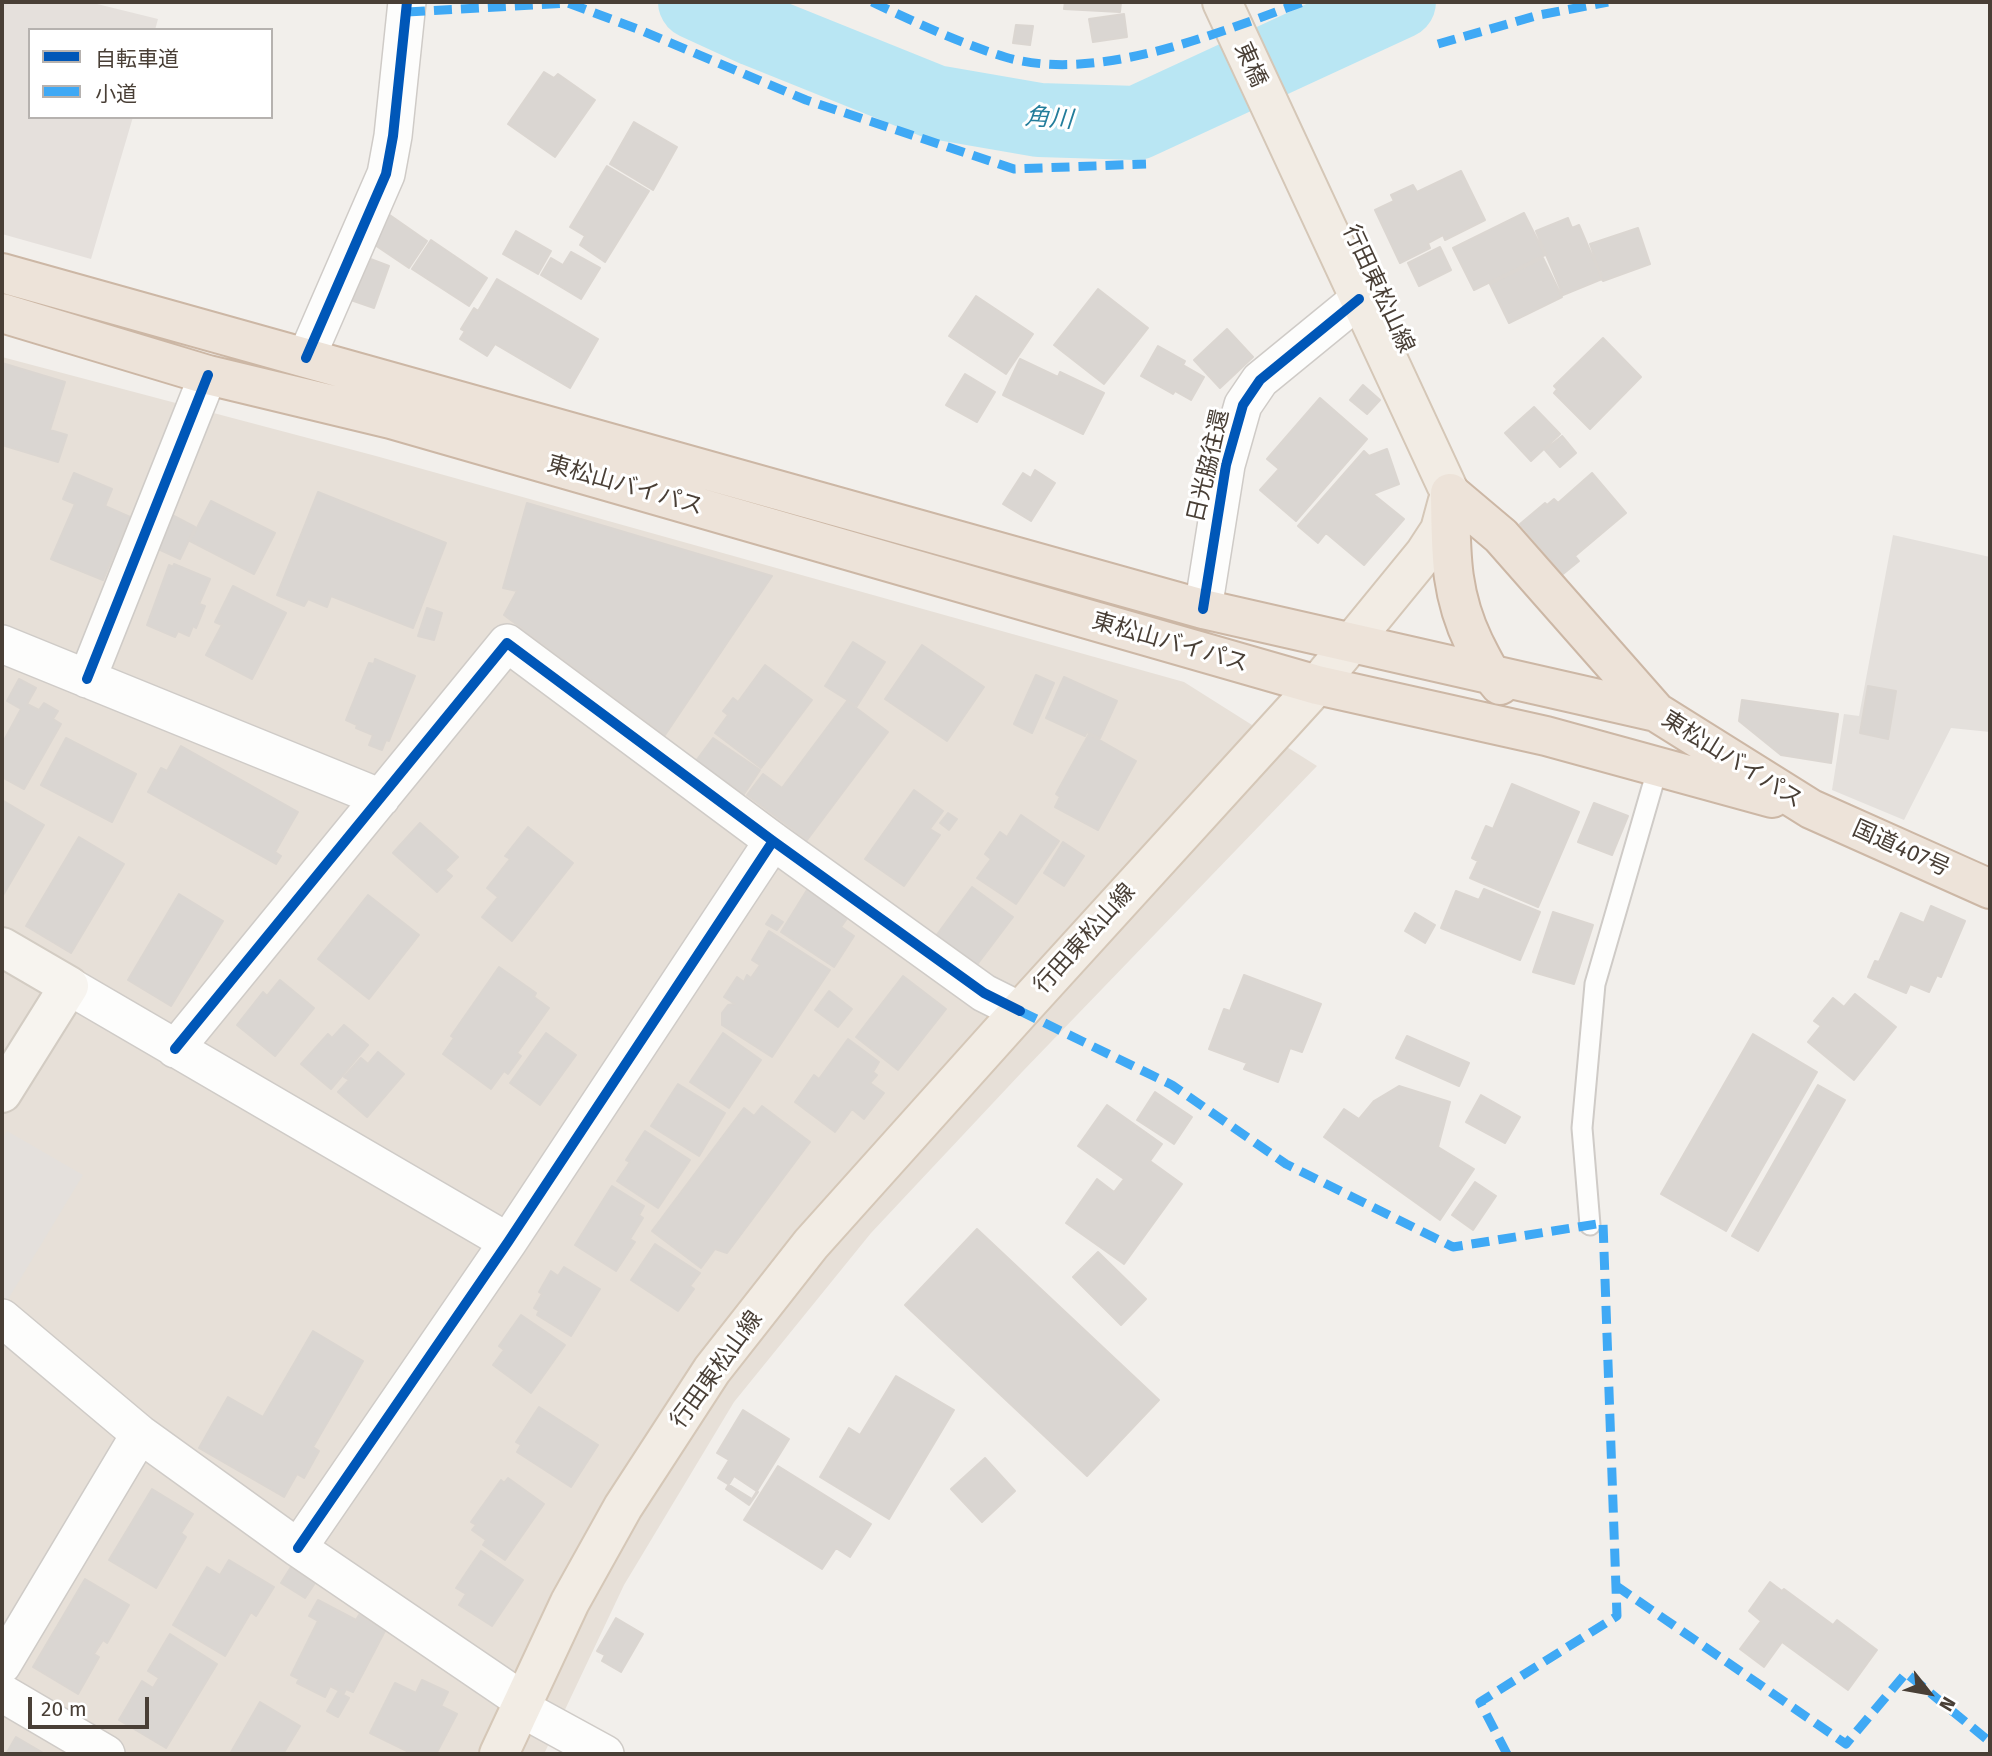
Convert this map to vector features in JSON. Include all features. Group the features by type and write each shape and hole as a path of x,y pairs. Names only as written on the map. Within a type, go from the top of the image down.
{"highway":[{"name":"東松山バイパス","path":"2,273 1203,609 1656,712 1811,809"},
{"name":"東松山バイパス","path":"2,313 208,374 391,419 1317,685 1546,736 1811,809"},
{"path":"1450,493 1452,573 1461,616 1488,673 1546,736"},
{"path":"1450,493 1501,536 1656,712"},
{"name":"国道407号","path":"1811,809 1990,889"}],"main road":[{"name":"東橋","path":"1228,14 1267,103"},
{"name":"行田東松山線","path":"499,1754 570,1602 623,1507 712,1370 811,1244 1317,685 1440,530 1450,493 1267,103"}],"street":[{"path":"306,358 386,174 393,136 407,2"},
{"name":"日光脇往還","path":"1203,609 1226,465 1243,405 1260,380 1359,299"},
{"path":"87,679 208,374"},
{"path":"175,1049 508,643 773,841 984,993 1020,1011"},
{"path":"2,645 381,798"},
{"path":"298,1548 508,1242 773,841"},
{"path":"2,947 508,1242"},
{"path":"2,1093 69,986"},
{"path":"2,1318 140,1434 521,1704 605,1754"},
{"path":"2,1665 140,1434"},
{"path":"2,1693 106,1754"}],"lane":[{"path":"1590,1225 1581,1128 1595,984 1658,767"}],"shaded area":[{"path":"2,2 89,2 158,19 156,28 28,28 28,119 132,119 91,259 2,234"},
{"path":"2,357 376,456 1184,682 1317,766 871,1233 734,1402 624,1585 544,1754 2,1754"},
{"path":"1893,535 1990,557 1990,732 1951,728 1904,820 1832,790 1844,714 1859,716"},
{"path":"7,1131 83,1175 7,1301 2,1297 2,1140"}],"building":[{"path":"1065,2 1121,2 1120,12 1064,9"},
{"path":"1124,14 1127,37 1093,42 1089,19"},
{"path":"1016,25 1033,26 1030,45 1013,43"},
{"path":"544,72 554,78 558,74 595,100 555,157 508,124"},
{"path":"634,122 677,147 653,190 610,164"},
{"path":"607,166 649,191 605,262 580,245 585,236 570,227"},
{"path":"1461,171 1485,220 1445,240 1443,235 1428,243 1430,248 1400,263 1375,210 1394,201 1391,195 1413,185 1417,192"},
{"path":"384,211 427,241 409,268 366,239"},
{"path":"1524,213 1545,255 1474,290 1453,248"},
{"path":"1568,218 1572,228 1579,225 1602,279 1563,295 1536,231"},
{"path":"1638,228 1650,264 1603,281 1590,244"},
{"path":"516,231 551,251 538,274 503,254"},
{"path":"431,240 487,278 469,306 412,269"},
{"path":"1440,247 1451,270 1419,286 1408,263"},
{"path":"571,252 600,268 581,299 541,275 551,258 563,265"},
{"path":"360,255 389,266 374,308 345,298"},
{"path":"1543,258 1562,297 1509,323 1490,284"},
{"path":"497,279 598,339 570,388 495,344 487,356 460,339 465,331 461,329 474,308 478,311"},
{"path":"1098,289 1148,328 1104,384 1054,345"},
{"path":"976,296 1033,334 1006,374 949,336"},
{"path":"1227,329 1253,357 1220,388 1194,360"},
{"path":"1603,338 1641,377 1590,429 1554,393 1557,389 1554,386"},
{"path":"1158,346 1185,361 1183,365 1204,377 1191,400 1175,391 1173,394 1141,376"},
{"path":"1020,359 1058,377 1060,372 1104,393 1083,434 1003,395"},
{"path":"2,363 65,382 50,430 67,435 58,462 2,445"},
{"path":"965,374 995,392 977,422 946,405"},
{"path":"1363,385 1380,400 1367,414 1350,400"},
{"path":"1320,398 1367,439 1296,521 1260,490 1279,469 1267,459"},
{"path":"1534,407 1560,434 1531,461 1505,433"},
{"path":"1562,436 1576,453 1560,467 1545,450"},
{"path":"1387,449 1399,484 1373,494 1404,519 1364,565 1326,533 1318,543 1298,526 1364,451 1369,456"},
{"path":"1035,470 1055,483 1031,521 1003,504 1023,473 1031,478"},
{"path":"74,473 112,489 105,506 130,517 103,580 51,559 75,504 63,499"},
{"path":"1592,473 1626,513 1575,556 1579,561 1563,574 1520,524 1545,503 1547,505 1554,499 1558,503"},
{"path":"318,492 446,543 413,628 331,596 327,607 308,599 304,606 277,595"},
{"path":"211,501 275,533 254,574 190,541"},
{"path":"527,503 772,576 665,735 504,615 517,591 503,588"},
{"path":"172,515 195,527 180,559 156,548"},
{"path":"174,564 210,579 199,604 205,606 196,628 193,626 189,636 178,631 175,637 147,625 169,565 173,567"},
{"path":"233,586 286,613 252,679 206,655 222,625 215,622"},
{"path":"427,608 442,613 434,640 418,636"},
{"path":"853,642 885,662 857,706 825,686"},
{"path":"922,645 984,687 947,741 885,699"},
{"path":"375,659 415,676 389,741 386,740 382,750 369,745 373,735 356,728 357,725 346,720 369,663 374,664"},
{"path":"765,665 812,700 761,768 715,733 728,715 723,711 733,698 738,702"},
{"path":"1036,675 1054,683 1032,733 1014,724"},
{"path":"1064,677 1117,701 1100,738 1087,732 1085,736 1046,718"},
{"path":"19,679 36,688 27,704 39,710 44,703 58,711 53,719 61,724 24,789 2,777 2,744 21,709 7,701"},
{"path":"1868,686 1896,691 1888,739 1860,733"},
{"path":"1742,700 1838,714 1831,763 1781,755 1739,721"},
{"path":"847,701 888,732 807,840 747,795 763,774 782,788"},
{"path":"1089,734 1136,761 1098,830 1055,807 1060,797 1056,794"},
{"path":"66,738 136,774 112,822 41,785"},
{"path":"713,738 760,770 744,794 696,761"},
{"path":"181,746 298,812 275,852 281,856 276,864 148,792 161,768 167,771"},
{"path":"1512,784 1579,812 1538,907 1470,878 1478,861 1472,858 1486,826 1493,829"},
{"path":"914,790 943,811 930,829 940,835 904,886 865,859"},
{"path":"2,800 44,825 2,897"},
{"path":"1594,803 1628,816 1612,855 1578,842"},
{"path":"948,813 957,819 949,830 940,823"},
{"path":"1021,815 1059,841 1016,904 977,878 991,859 985,854 1000,832 1007,837"},
{"path":"420,823 458,857 445,870 452,876 437,892 393,853"},
{"path":"528,827 573,863 512,941 482,917 498,897 487,888 510,859 505,856"},
{"path":"79,837 124,864 71,953 26,926"},
{"path":"1063,842 1084,856 1064,886 1044,873"},
{"path":"972,887 1013,917 976,966 936,936"},
{"path":"1484,889 1540,912 1520,960 1441,928 1456,891 1479,900"},
{"path":"807,890 848,917 841,927 854,936 834,967 781,932"},
{"path":"179,894 223,921 171,1006 128,980"},
{"path":"368,895 419,935 369,999 318,959"},
{"path":"1931,906 1965,921 1941,977 1937,975 1929,992 1910,984 1906,993 1868,977 1875,961 1879,962 1901,913 1924,923"},
{"path":"1553,912 1593,925 1574,984 1533,972"},
{"path":"1415,913 1435,925 1425,943 1405,931"},
{"path":"772,915 783,922 777,930 766,924"},
{"path":"769,931 830,970 772,1057 722,1025 722,1013 728,1005 735,1004 724,997 737,977 744,982 747,975 751,978 760,965 752,960"},
{"path":"499,967 536,993 534,997 549,1008 517,1053 521,1056 508,1074 504,1071 491,1089 443,1054 454,1038 451,1036"},
{"path":"1244,975 1321,1004 1302,1052 1290,1048 1278,1082 1244,1069 1247,1063 1209,1049 1224,1009 1230,1011"},
{"path":"903,976 946,1009 898,1070 856,1037"},
{"path":"280,980 314,1008 275,1056 237,1025 263,992 267,996"},
{"path":"829,991 852,1009 838,1027 815,1010"},
{"path":"1855,994 1896,1027 1854,1080 1808,1042 1821,1026 1814,1021 1833,998 1844,1007"},
{"path":"344,1025 368,1045 331,1089 301,1064 328,1034 332,1038"},
{"path":"546,1033 576,1055 540,1105 510,1083"},
{"path":"723,1033 761,1060 729,1108 690,1082"},
{"path":"1753,1034 1817,1072 1726,1231 1661,1194"},
{"path":"1407,1036 1469,1063 1459,1086 1396,1058"},
{"path":"848,1039 879,1062 873,1072 877,1075 870,1083 884,1093 864,1119 852,1109 835,1132 795,1102 814,1075 819,1079"},
{"path":"378,1052 404,1074 367,1117 338,1092 349,1080 344,1077 361,1058 368,1064"},
{"path":"678,1084 725,1113 699,1156 651,1126"},
{"path":"1818,1085 1845,1100 1758,1251 1732,1236"},
{"path":"1399,1086 1450,1102 1438,1147 1474,1169 1440,1220 1324,1137 1344,1109 1359,1119 1374,1101"},
{"path":"1155,1092 1192,1117 1174,1144 1137,1120"},
{"path":"1481,1095 1520,1117 1505,1143 1466,1122"},
{"path":"1107,1105 1162,1144 1150,1161 1182,1184 1124,1264 1066,1223 1097,1179 1114,1192 1124,1179 1078,1146"},
{"path":"762,1106 810,1142 727,1253 715,1249 701,1268 652,1231 744,1108 754,1116"},
{"path":"645,1131 690,1160 658,1208 617,1181 630,1162 626,1160"},
{"path":"1475,1182 1496,1196 1473,1230 1452,1215"},
{"path":"612,1186 644,1206 639,1215 643,1218 630,1239 635,1242 616,1271 575,1245"},
{"path":"977,1229 1159,1400 1087,1476 905,1305"},
{"path":"655,1244 700,1273 690,1286 694,1289 678,1311 631,1280"},
{"path":"1098,1252 1146,1299 1121,1325 1073,1277"},
{"path":"564,1267 600,1289 571,1336 537,1315 539,1311 534,1308 542,1294 539,1292 551,1271 558,1276"},
{"path":"521,1315 565,1345 531,1393 493,1365 504,1350 499,1346"},
{"path":"313,1331 363,1361 313,1447 319,1451 304,1478 297,1474 284,1497 199,1448 228,1397 263,1417"},
{"path":"896,1376 954,1410 889,1519 820,1477 849,1428 860,1435"},
{"path":"539,1407 598,1445 571,1487 517,1452 521,1445 516,1442"},
{"path":"743,1410 789,1439 752,1499 718,1478 729,1460 717,1453"},
{"path":"985,1458 1015,1491 982,1522 951,1489"},
{"path":"778,1466 871,1524 850,1557 836,1548 822,1569 744,1520"},
{"path":"734,1476 758,1492 749,1505 726,1489"},
{"path":"508,1478 544,1504 505,1560 483,1545 486,1540 472,1530 476,1525 471,1522 501,1480 504,1483"},
{"path":"152,1489 193,1514 181,1533 186,1537 156,1588 109,1560"},
{"path":"481,1551 523,1580 492,1626 459,1605 466,1594 456,1588"},
{"path":"229,1560 274,1587 256,1616 251,1612 225,1656 173,1625 207,1567 220,1575"},
{"path":"291,1567 315,1583 305,1598 281,1583"},
{"path":"85,1579 129,1605 107,1643 103,1640 94,1654 99,1657 78,1694 33,1667"},
{"path":"1770,1582 1782,1591 1784,1589 1833,1625 1837,1620 1877,1650 1848,1690 1782,1642 1764,1667 1740,1649 1761,1621 1749,1611"},
{"path":"318,1600 356,1620 359,1615 386,1629 353,1692 346,1689 344,1693 330,1686 325,1697 297,1683 299,1679 291,1675 318,1621 309,1616"},
{"path":"616,1618 643,1634 621,1672 602,1661 605,1655 597,1651"},
{"path":"170,1634 217,1664 166,1748 119,1720 142,1681 153,1688 159,1678 148,1671"},
{"path":"422,1680 448,1692 441,1706 457,1714 436,1754 413,1754 370,1733 395,1683 416,1693"},
{"path":"338,1692 349,1698 338,1717 327,1711"},
{"path":"260,1702 300,1726 283,1754 230,1754"},
{"path":"16,1737 45,1754 6,1754"}],"waterway":[{"name":"角川","path":"695,2 756,30 935,102 1039,120 1137,123 1399,2"}],"marked path":[{"path":"872,2 954,39 1005,57 1041,64 1117,60 1156,51 1303,2"},
{"path":"1438,44 1539,15 1608,2"},
{"path":"407,12 568,3 640,30 806,100 1014,169 1146,164"},
{"path":"1020,1011 1172,1085 1286,1164 1453,1247 1603,1223 1617,1616 1480,1702 1507,1754"},
{"path":"1615,1585 1846,1744 1906,1673 1990,1742"}],"cycle path":[{"path":"306,358 386,174 393,136 407,2"},
{"path":"1203,609 1226,465 1243,405 1260,380 1359,299"},
{"path":"87,679 208,375"},
{"path":"175,1049 507,643 773,841 984,993 1020,1011"},
{"path":"298,1548 508,1242 773,841"}]}
